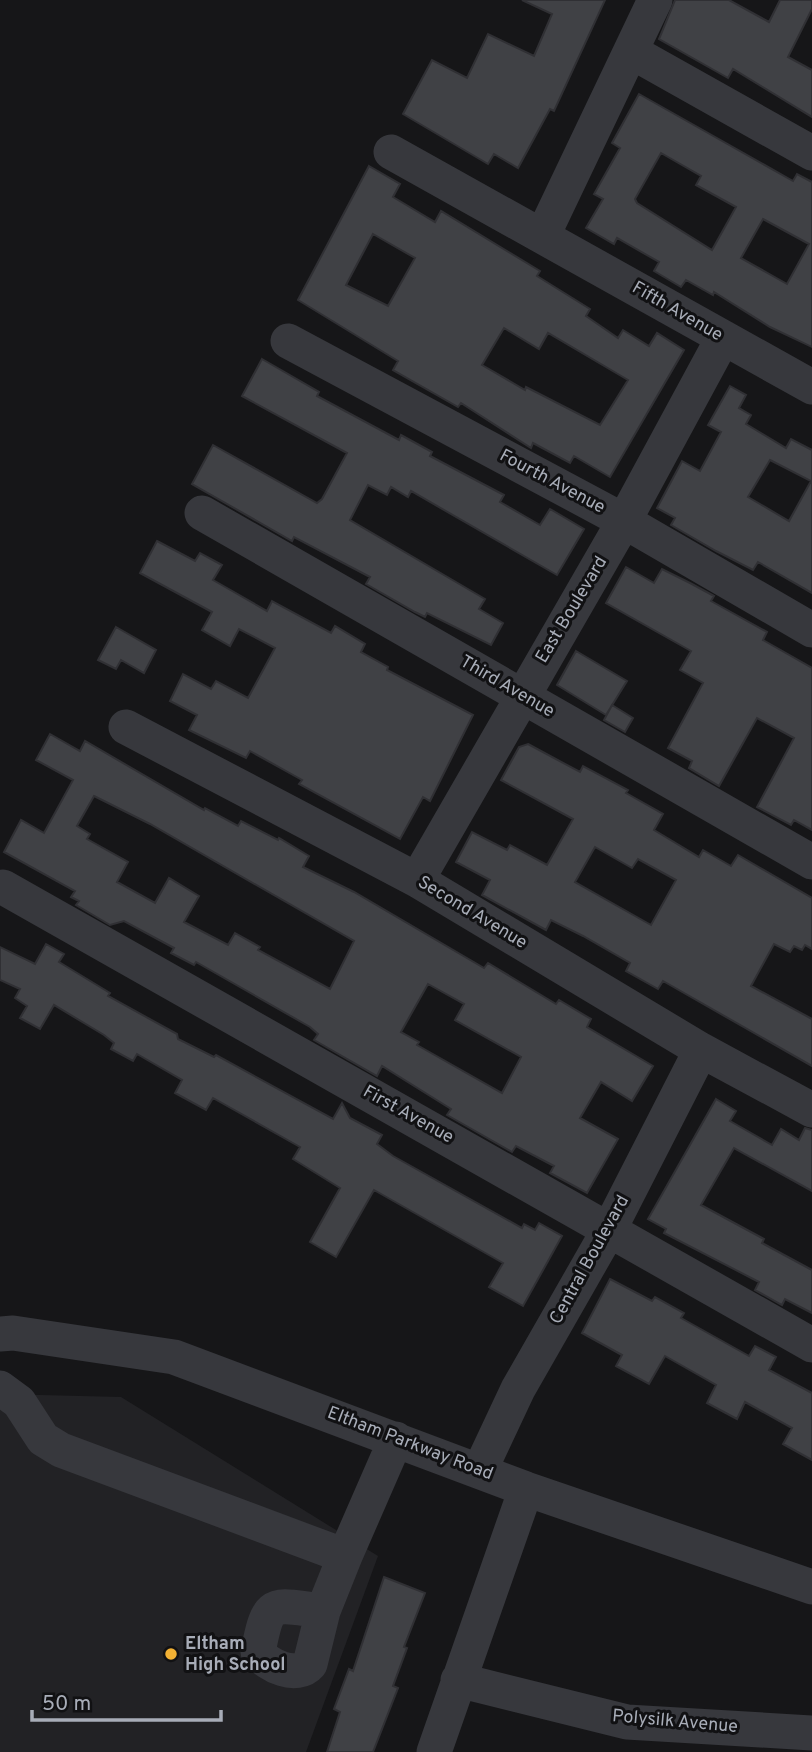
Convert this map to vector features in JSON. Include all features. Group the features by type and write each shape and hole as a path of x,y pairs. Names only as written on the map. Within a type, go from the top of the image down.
{"street":[{"path":"543,235 655,0"},
{"path":"632,52 812,153"},
{"name":"Fifth Avenue","path":"391,152 812,387"},
{"name":"East Boulevard","path":"417,880 624,522 723,338"},
{"name":"Fourth Avenue","path":"288,341 624,522 812,630"},
{"name":"Third Avenue","path":"202,513 812,862"},
{"name":"Second Avenue","path":"126,727 417,880 701,1050 812,1110"},
{"name":"First Avenue","path":"3,887 610,1228 812,1345"},
{"name":"Central Boulevard","path":"480,1470 518,1389 610,1228 701,1050"},
{"name":"Eltham Parkway Road","path":"0,1334 174,1357 526,1489 812,1587"},
{"path":"0,1388 19,1402 43,1439 61,1450 345,1556"},
{"path":"323,1611 396,1439"},
{"path":"434,1752 526,1489"},
{"name":"Polysilk Avenue","path":"458,1680 627,1722 812,1732"}],"shaded area":[{"name":"Eltham High School","path":"0,1394 121,1397 378,1556 306,1752 0,1752"}],"building":[{"path":"522,0 605,0 554,111 550,109 518,168 494,154 488,164 403,114 432,60 467,78 488,34 534,56 552,14"},
{"path":"675,0 729,0 769,22 780,0 812,0 812,9 788,57 812,70 812,117 733,69 728,78 659,39"},
{"path":"639,94 793,181 797,174 812,182 812,347 770,327 714,292 713,295 686,280 681,287 654,271 659,262 617,238 614,244 586,228 603,199 594,194 620,148 612,143","holes":["661,153 701,176 696,185 736,207 712,250 637,203 635,199","763,219 809,244 787,284 741,258"]},
{"path":"369,166 400,184 393,197 435,222 441,211 540,271 537,276 590,309 586,316 618,338 623,330 649,346 657,333 684,350 610,477 574,456 570,463 533,443 531,448 461,403 458,407 393,370 398,361 298,300","holes":["373,234 415,258 388,306 346,285","504,328 539,349 548,333 628,380 600,425 526,387 525,390 482,365"]},
{"path":"262,359 319,392 317,396 399,440 401,435 432,452 430,456 504,495 500,502 540,525 550,509 584,529 557,575 411,491 408,497 391,487 387,495 368,485 350,520 485,599 479,609 503,623 491,645 427,613 425,617 415,612 366,584 370,577 294,537 292,541 192,484 213,445 317,503 322,499 347,453 242,396"},
{"path":"730,386 746,395 739,408 751,415 746,424 786,448 791,439 812,450 812,593 758,562 753,570 716,551 671,525 675,518 657,508 682,461 700,471 721,432 708,425","holes":["770,460 811,481 789,521 748,497"]},
{"path":"157,541 195,561 200,553 222,565 213,580 267,611 272,601 331,633 335,626 365,644 361,652 388,667 387,670 473,715 430,801 423,797 400,839 299,784 302,780 250,751 246,758 189,730 197,715 170,701 183,674 211,689 216,681 248,698 275,648 239,629 230,646 202,630 212,612 140,573"},
{"path":"626,567 654,583 662,569 714,596 711,601 767,632 763,640 812,668 812,830 794,820 791,825 757,807 794,738 757,718 719,786 689,768 692,761 668,748 703,683 680,670 691,651 606,603"},
{"path":"116,627 156,650 144,673 121,660 116,669 98,660"},
{"path":"576,651 627,681 606,715 557,685"},
{"path":"612,705 633,718 625,732 604,720"},
{"path":"50,734 80,751 85,741 204,810 205,808 238,826 241,821 278,840 279,838 309,856 303,867 354,892 484,968 488,963 556,1004 559,1000 591,1019 587,1027 653,1066 632,1101 601,1082 580,1118 618,1139 587,1193 550,1173 554,1166 516,1146 512,1152 447,1115 451,1109 382,1066 377,1076 314,1040 318,1034 310,1027 196,962 194,965 171,953 174,948 124,921 110,925 76,905 79,901 71,897 75,891 4,852 21,820 44,833 73,780 36,760","holes":["94,796 150,824 354,941 330,989 258,950 260,947 235,933 228,945 184,922 199,896 169,878 155,903 117,882 128,862 87,839 90,834 77,826","428,984 464,1004 455,1020 521,1057 502,1093 417,1045 419,1042 401,1032"]},
{"path":"528,744 580,772 583,766 628,790 626,793 663,814 654,830 699,857 703,850 731,866 738,855 812,898 812,949 805,945 802,950 794,946 790,952 774,944 751,986 812,1019 812,1066 663,981 658,989 626,971 630,963 583,936 551,920 546,930 482,895 490,880 456,862 472,832 507,850 510,845 547,865 573,819 501,780 519,747","holes":["595,847 632,868 638,859 676,880 651,925 575,882"]},
{"path":"46,944 64,954 59,962 110,993 108,996 177,1034 178,1039 214,1057 216,1055 333,1119 342,1103 350,1118 382,1135 377,1144 393,1156 522,1228 524,1224 535,1230 539,1223 562,1236 523,1306 489,1287 503,1263 374,1190 336,1257 310,1242 340,1188 293,1159 300,1147 213,1098 206,1110 175,1093 182,1080 137,1054 133,1061 111,1049 114,1043 104,1035 54,1005 40,1029 20,1018 27,1006 15,998 20,989 0,980 0,947 35,964"},
{"path":"716,1099 736,1111 730,1121 772,1145 781,1129 799,1140 805,1128 812,1130 812,1191 734,1148 701,1205 764,1239 762,1243 812,1270 812,1313 785,1299 782,1305 755,1290 759,1282 664,1233 666,1229 648,1219"},
{"path":"610,1279 652,1301 655,1297 684,1313 681,1318 749,1356 755,1346 776,1357 769,1370 812,1393 812,1460 783,1444 792,1428 745,1402 737,1419 707,1403 716,1385 665,1356 649,1384 616,1366 622,1355 582,1333"},
{"path":"384,1577 425,1593 404,1647 407,1648 393,1686 398,1688 373,1752 327,1752 340,1712 334,1709 349,1669 353,1671"}],"place":[{"name":"Eltham High School","path":"171,1654"}]}
